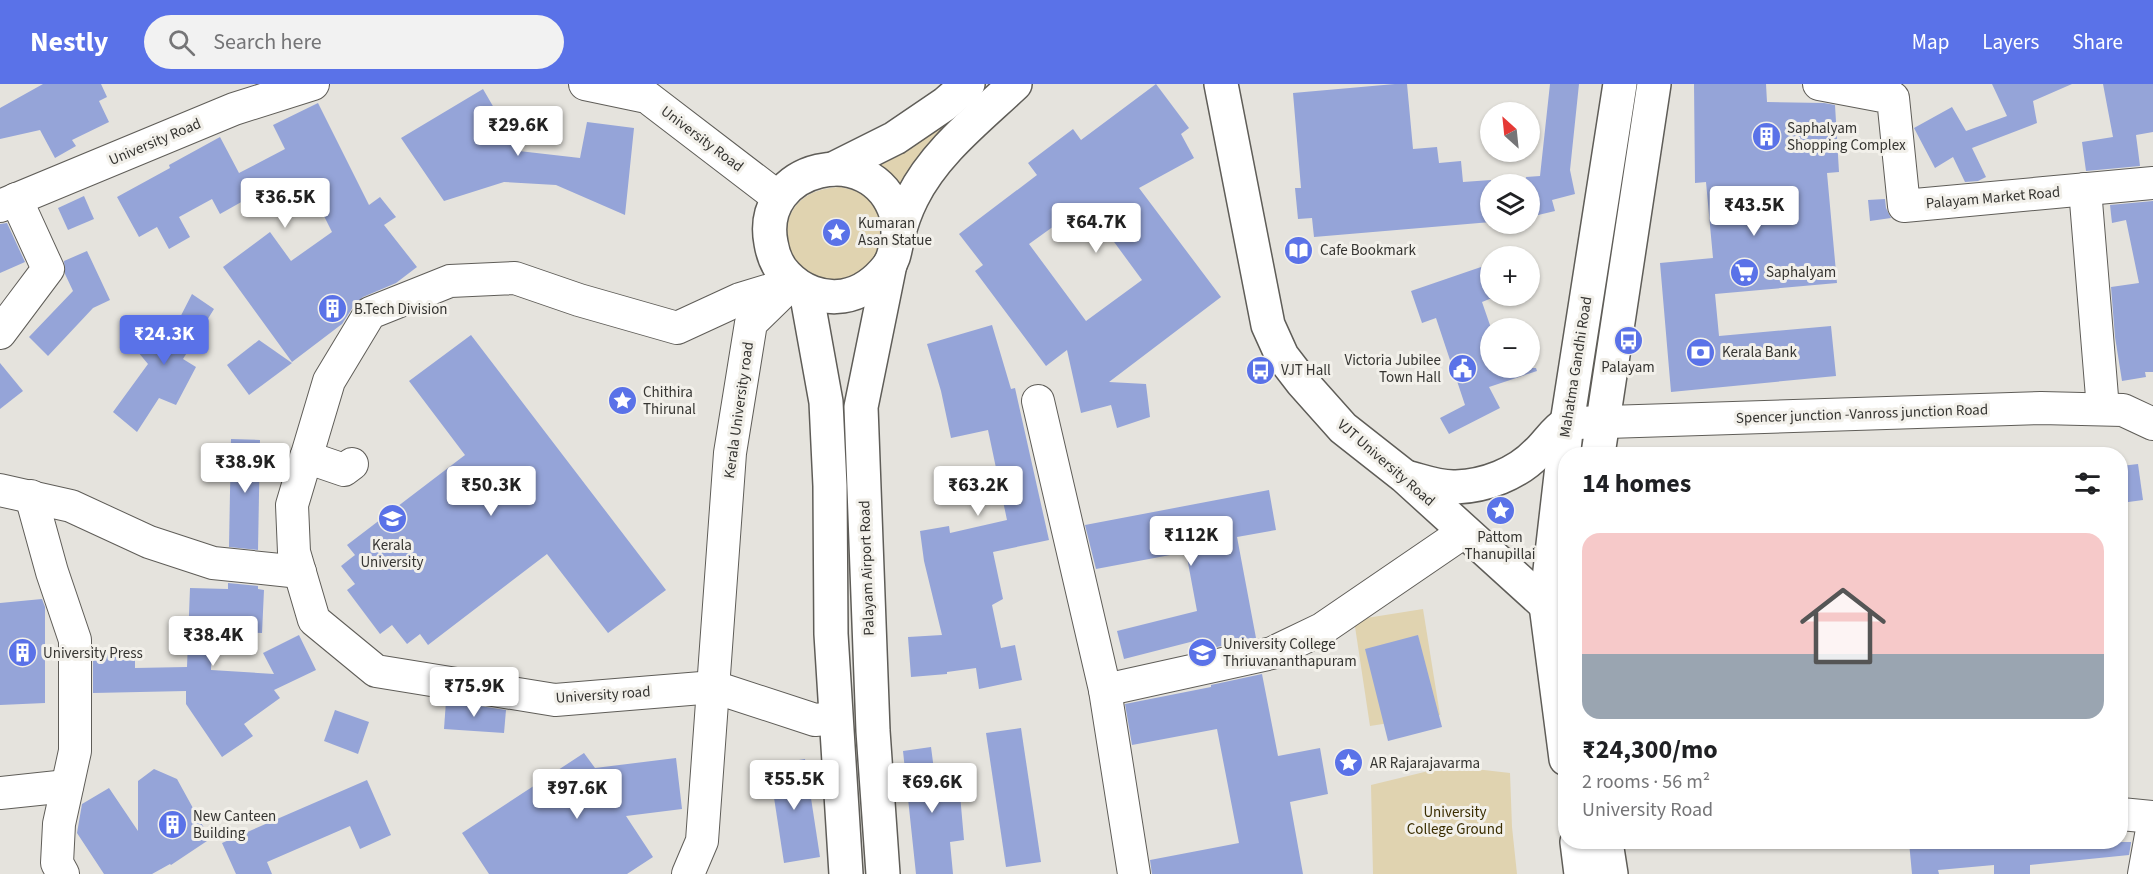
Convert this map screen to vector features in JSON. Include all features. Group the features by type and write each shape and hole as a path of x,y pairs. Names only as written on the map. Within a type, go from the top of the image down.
{"main road":[{"path":"833,169 895,138 945,104 969,84"},
{"path":"894,250 897,216 889,197 875,181 857,171 833,169 813,171 794,182 779,198 771,215 769,234 772,253 781,270 800,287 825,296 844,296 862,290 878,279 894,250 911,200 920,184 944,152 1015,84"},
{"name":"VJT University Road","path":"1221,84 1268,325 1282,356 1343,428 1404,477 1546,605"},
{"name":"Mahatma Gandhi Road","path":"1564,447 1620,84"},
{"path":"1599,447 1654,84"},
{"name":"Palayam Airport Road","path":"883,874 873,731 861,407 894,250"},
{"path":"800,287 826,402 835,718 846,874"},
{"path":"1404,477 1455,487 1487,483 1515,470 1536,455 1567,423"},
{"name":"Mahatma Gandhi Road","path":"1558,501 1546,605 1558,697"},
{"path":"1578,849 1581,874"},
{"path":"1607,849 1611,874"}],"street":[{"name":"University Road","path":"8,203 234,109 313,84"},
{"name":"University Road","path":"585,84 647,97 779,198"},
{"name":"Palayam Market Road","path":"1819,84 1893,98 1904,206 2153,183"},
{"path":"2085,189 2126,408"},
{"path":"0,333 48,269 8,203"},
{"path":"352,464 344,470 306,460 330,381 370,313 450,281 515,278 579,300 677,328 740,299 800,287"},
{"name":"Kerala University road","path":"688,874 702,841 730,453 751,323 800,287"},
{"path":"1038,401 1105,690 1134,874"},
{"name":"Spencer junction -Vanross junction Road","path":"1567,423 2030,408 2126,408 2153,424"},
{"name":"University road","path":"306,460 292,505 294,552 314,620 376,672 555,700 714,687"},
{"path":"0,490 71,506 149,542 213,563 300,572"},
{"path":"31,496 52,572 75,640 75,751 59,824 57,863 63,874"},
{"path":"1105,690 1272,653 1322,629 1464,532"},
{"path":"714,687 815,720 835,718"},
{"path":"0,793 68,786"},
{"path":"2128,815 2153,817"},
{"path":"2144,874 2153,824"}],"green space":[{"path":"974,102 905,199 865,165"},
{"path":"840,187 862,194 875,204 882,220 887,242 858,284 807,281 785,247 791,214 802,199 810,194"},
{"path":"1423,609 1440,715 1370,726 1354,620"},
{"name":"University College Ground","path":"1449,766 1510,773 1517,874 1373,874 1371,785"}],"building":[{"path":"43,84 101,84 107,97 99,101 109,122 72,140 76,146 55,158 40,130 0,139 0,108"},
{"path":"1156,84 1189,128 1181,134 1194,158 1139,188 1221,297 1109,382 1146,384 1150,417 1117,428 1111,405 1081,413 1067,350 1046,366 975,271 983,265 959,234 1037,175 1028,163 1073,129 1081,140","holes":["1095,216 1142,280 1086,321 1029,244 1061,221 1071,234"]},
{"path":"1407,84 1413,149 1437,147 1439,163 1461,161 1463,182 1480,181 1480,223 1314,237 1312,218 1298,219 1295,188 1301,188 1293,93"},
{"path":"1550,84 1579,84 1570,170 1575,194 1552,200 1555,211 1540,215 1540,176"},
{"name":"Saphalyam Shopping Complex","path":"1694,84 1766,84 1767,102 1835,105 1839,172 1827,173 1837,283 1715,294 1719,336 1831,326 1836,376 1671,392 1660,263 1713,258 1706,182 1695,183"},
{"path":"1992,84 2072,84 2033,101 2037,123 1972,148 1986,177 1978,181 1965,182 1953,157 1935,168 1914,128 1952,107 1966,131 2007,116"},
{"path":"2103,84 2153,84 2153,132 2136,135 2140,166 2086,171 2082,142 2113,137"},
{"path":"483,89 519,151 580,158 587,122 634,128 625,215 556,185 504,182 444,201 401,138"},
{"path":"318,103 369,205 380,197 396,217 384,225 417,267 396,283 363,297 355,304 342,324 292,362 223,267 270,232 291,261 332,232 308,184 286,195 279,181 220,214 212,199 179,217 190,237 169,249 157,227 139,237 117,197 220,137 239,173 285,149 273,125"},
{"path":"84,196 94,219 68,230 58,208"},
{"path":"1885,199 1891,218 1870,221 1868,200"},
{"path":"2153,201 2153,372 2145,372 2146,377 2122,381 2115,337 2111,287 2139,283 2126,220 2112,223 2110,205"},
{"path":"7,223 25,262 0,273 0,224"},
{"path":"87,251 110,300 93,308 48,356 29,337 73,291 65,274 64,261"},
{"path":"1480,267 1480,306 1483,306 1488,318 1480,318 1480,378 1516,378 1489,387 1500,408 1449,434 1440,418 1465,405 1436,318 1422,323 1411,291"},
{"path":"192,294 214,309 183,359 196,367 176,405 159,398 137,432 113,412 148,364 138,352 151,332 170,337"},
{"path":"992,325 1011,389 1015,388 1049,540 993,552 1003,599 992,605 1001,648 1015,645 1022,680 979,689 976,668 947,672 947,674 911,677 908,637 942,635 924,561 920,531 949,526 950,533 1007,520 988,430 951,438 941,391 927,344"},
{"path":"471,335 666,590 608,633 547,554 428,645 420,634 407,644 392,625 380,634 347,590 355,584 341,566 355,555 347,545 465,455 409,381"},
{"path":"259,340 292,363 249,395 227,365"},
{"path":"0,363 23,391 0,409"},
{"path":"231,439 260,440 258,550 229,547"},
{"path":"2138,464 2143,500 2128,502 2128,465"},
{"path":"1269,490 1276,530 1237,537 1256,638 1204,650 1202,639 1124,659 1117,631 1197,611 1186,552 1096,569 1085,525"},
{"path":"228,583 258,586 258,589 264,590 262,633 212,632 211,670 274,674 263,653 299,635 316,670 274,690 280,698 244,724 253,736 222,757 186,704 186,691 93,693 93,651 135,651 135,668 187,667 190,588 228,589"},
{"name":"University Press","path":"42,599 45,607 45,703 0,705 0,603"},
{"path":"1418,635 1442,727 1388,741 1365,649"},
{"path":"1262,674 1278,756 1320,748 1328,794 1290,802 1303,874 1152,874 1150,860 1239,843 1217,729 1132,745 1125,704"},
{"path":"446,701 506,710 504,733 444,729"},
{"path":"335,710 369,722 358,754 324,741"},
{"path":"1021,728 1041,862 1006,867 986,733"},
{"path":"931,747 936,785 959,783 964,840 950,842 953,874 916,874 903,751"},
{"path":"584,753 595,768 676,758 682,809 626,816 653,857 627,874 489,874 462,833"},
{"path":"805,759 820,857 784,863 769,765"},
{"path":"154,769 177,779 210,839 171,865 152,874 104,874 77,833 82,804 109,788 138,831 138,781"},
{"path":"367,780 391,835 360,849 350,826 267,862 272,874 236,874 222,843"},
{"path":"2128,842 2131,842 2129,855 2030,865 2030,874 1994,874 1994,865 1938,870 1939,874 1912,874 1910,849 2128,849"}],"place":[{"name":"Saphalyam Shopping Complex","path":"1766,137"},
{"name":"Kumaran Asan Statue","path":"837,232"},
{"name":"Cafe Bookmark","path":"1299,250"},
{"name":"Saphalyam","path":"1745,272"},
{"name":"B.Tech Division","path":"333,309"},
{"name":"Palayam","path":"1628,340"},
{"name":"Kerala Bank","path":"1701,352"},
{"name":"Victoria Jubilee Town Hall","path":"1462,369"},
{"name":"VJT Hall","path":"1260,370"},
{"name":"Chithira Thirunal","path":"622,401"},
{"name":"Pattom Thanupillai","path":"1500,510"},
{"name":"Kerala University","path":"392,518"},
{"name":"University Press","path":"22,653"},
{"name":"University College Thriuvananthapuram","path":"1202,653"},
{"name":"AR Rajarajavarma","path":"1349,763"},
{"name":"New Canteen Building","path":"172,825"}]}
